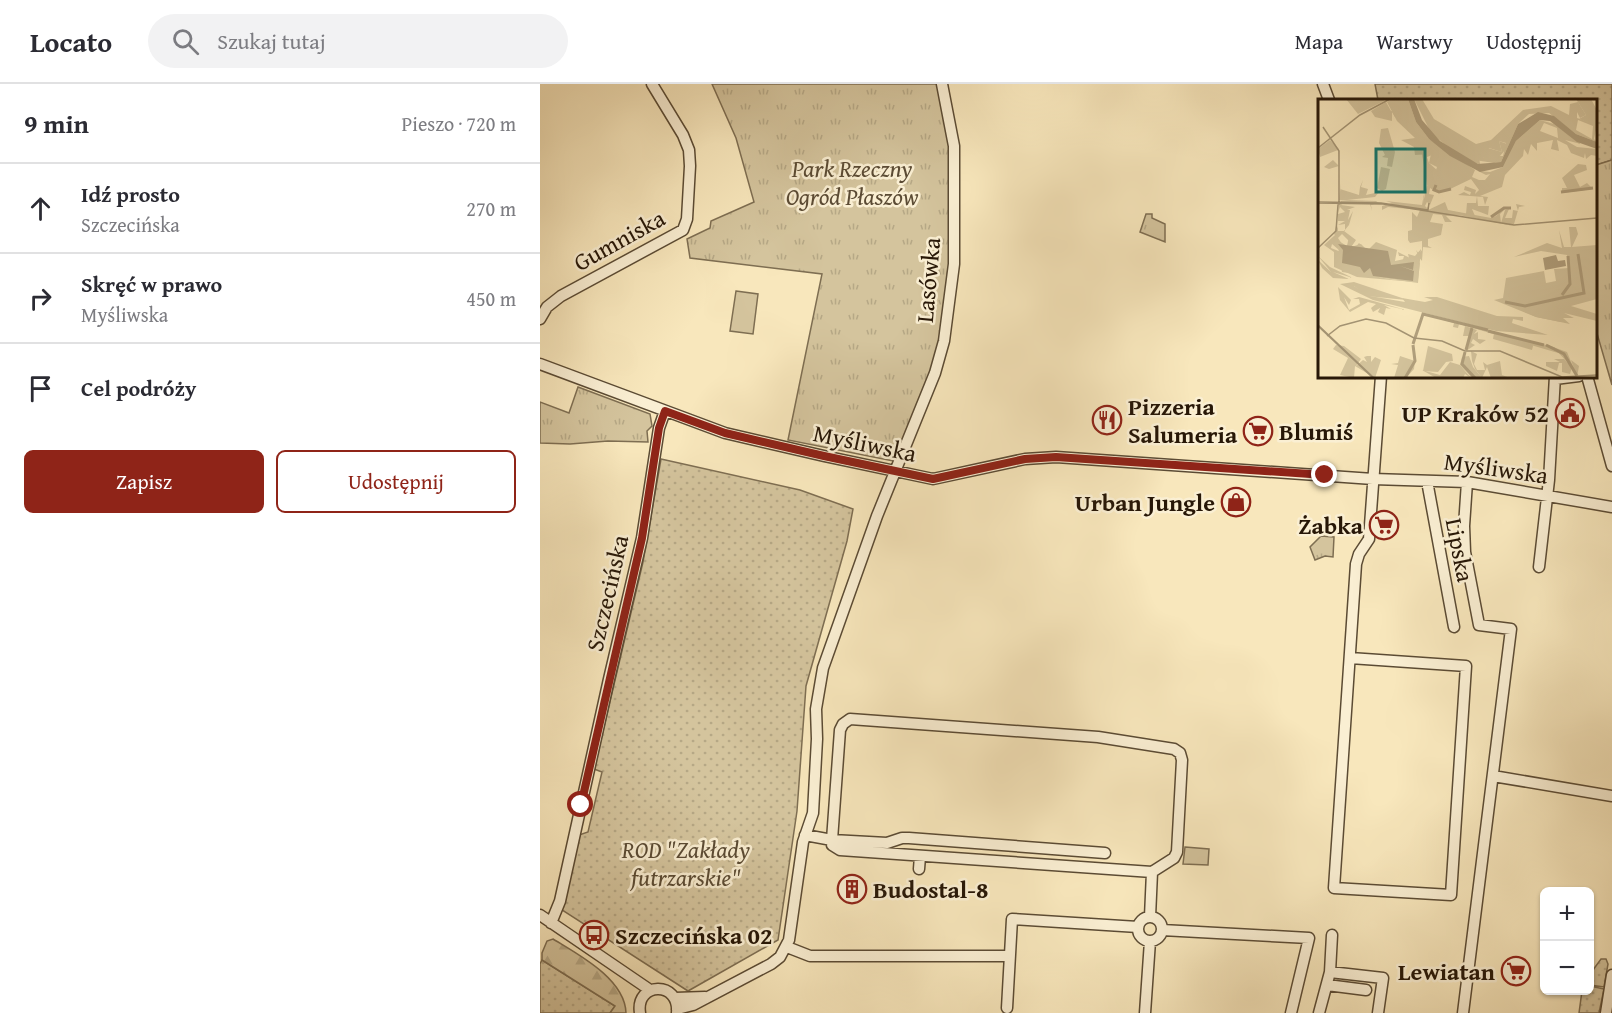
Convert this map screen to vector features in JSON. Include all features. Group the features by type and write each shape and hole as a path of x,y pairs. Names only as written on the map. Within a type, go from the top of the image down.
{"street":[{"name":"Gumniska","path":"540,319 547,307 561,296 683,230 687,219 689,150 683,135 652,84"},
{"name":"Lasówka","path":"787,946 805,835 813,813 818,739 816,709 823,668 894,471 935,373 944,341 954,264 954,146 942,84"},
{"path":"1323,84 1329,99"},
{"name":"Myśliwska","path":"540,364 725,433 894,471 940,479 1025,459 1056,457 1373,479 1467,482 1612,507"},
{"path":"1350,658 1466,666 1451,895 1334,888 1356,564 1359,554 1369,539 1381,378"},
{"path":"1539,567 1547,496 1555,378"},
{"path":"1588,378 1612,466"},
{"name":"Szczecińska","path":"551,922 560,901 642,538 659,428 665,411"},
{"name":"Lipska","path":"1427,481 1454,627"},
{"path":"1463,1013 1511,629 1479,625 1465,552 1467,482"},
{"path":"850,719 1098,737 1174,749 1180,753 1182,760 1178,852 1174,858 1152,872 840,850 832,845 832,840 840,730 843,724 850,719"},
{"path":"1493,776 1612,796"},
{"path":"805,835 832,840 887,843 909,838 1105,853"},
{"path":"1048,865 1050,848"},
{"path":"919,869 920,856"},
{"path":"1150,917 1152,872"},
{"path":"540,915 650,990 662,989 672,994 677,1009 709,997 771,964 780,957 787,946 810,956 846,953 1010,956"},
{"path":"1150,917 1159,921 1162,930 1157,939 1150,941 1141,937 1138,927 1141,921 1150,917"},
{"path":"1007,1008 1012,919 1138,927"},
{"path":"1162,930 1310,939 1291,1013"},
{"path":"1319,1013 1330,972 1332,935"},
{"path":"1145,1013 1150,941"},
{"path":"1330,972 1383,978 1378,1013"},
{"path":"625,974 641,999 640,1013"},
{"path":"1606,1013 1612,975"},
{"path":"1327,985 1366,990"},
{"path":"641,999 650,990"}],"green space":[{"name":"Park Rzeczny Ogród Płaszów","path":"712,84 941,84 953,146 953,264 934,373 898,462 788,440 822,274 690,258 687,239 710,228 711,221 754,202 736,138"},
{"path":"1375,84 1612,84 1612,160 1597,165 1597,99 1378,99"},
{"path":"1612,160 1612,385 1597,333 1597,165"},
{"path":"1146,214 1152,214 1152,218 1165,224 1165,242 1140,232"},
{"path":"736,291 758,294 753,334 730,331"},
{"path":"578,387 650,414 652,426 647,431 648,442 540,443 540,402 569,413"},
{"name":"ROD \"Zakłady futrzarskie\"","path":"661,459 800,490 853,509 847,541 806,686 797,811 778,940 688,991 562,910 579,835 588,832 602,772 594,769 643,562"},
{"path":"1321,536 1334,537 1333,557 1325,556 1315,560 1310,547"},
{"path":"1185,847 1209,849 1208,865 1183,864"},
{"path":"553,939 587,960 609,979 618,989 624,1001 626,1013 610,1013 615,1006 542,960 547,941"},
{"path":"1601,959 1606,959 1608,964 1604,987 1594,986 1594,969"},
{"path":"542,960 615,1006 610,1013 540,1013 540,964"},
{"path":"1594,987 1604,989 1599,1013 1579,1013 1581,995 1594,995"}],"place":[{"name":"UP Kraków 52","path":"1570,413"},
{"name":"Pizzeria Salumeria","path":"1107,420"},
{"name":"Blumiś","path":"1258,431"},
{"name":"Urban Jungle","path":"1236,502"},
{"name":"Żabka","path":"1384,525"},
{"name":"Budostal-8","path":"852,889"},
{"name":"Szczecińska 02","path":"594,935"},
{"name":"Lewiatan","path":"1516,971"}],"route":[{"path":"581,805 642,538 659,428 665,411 725,433 933,479 1037,457 1325,475"}]}
